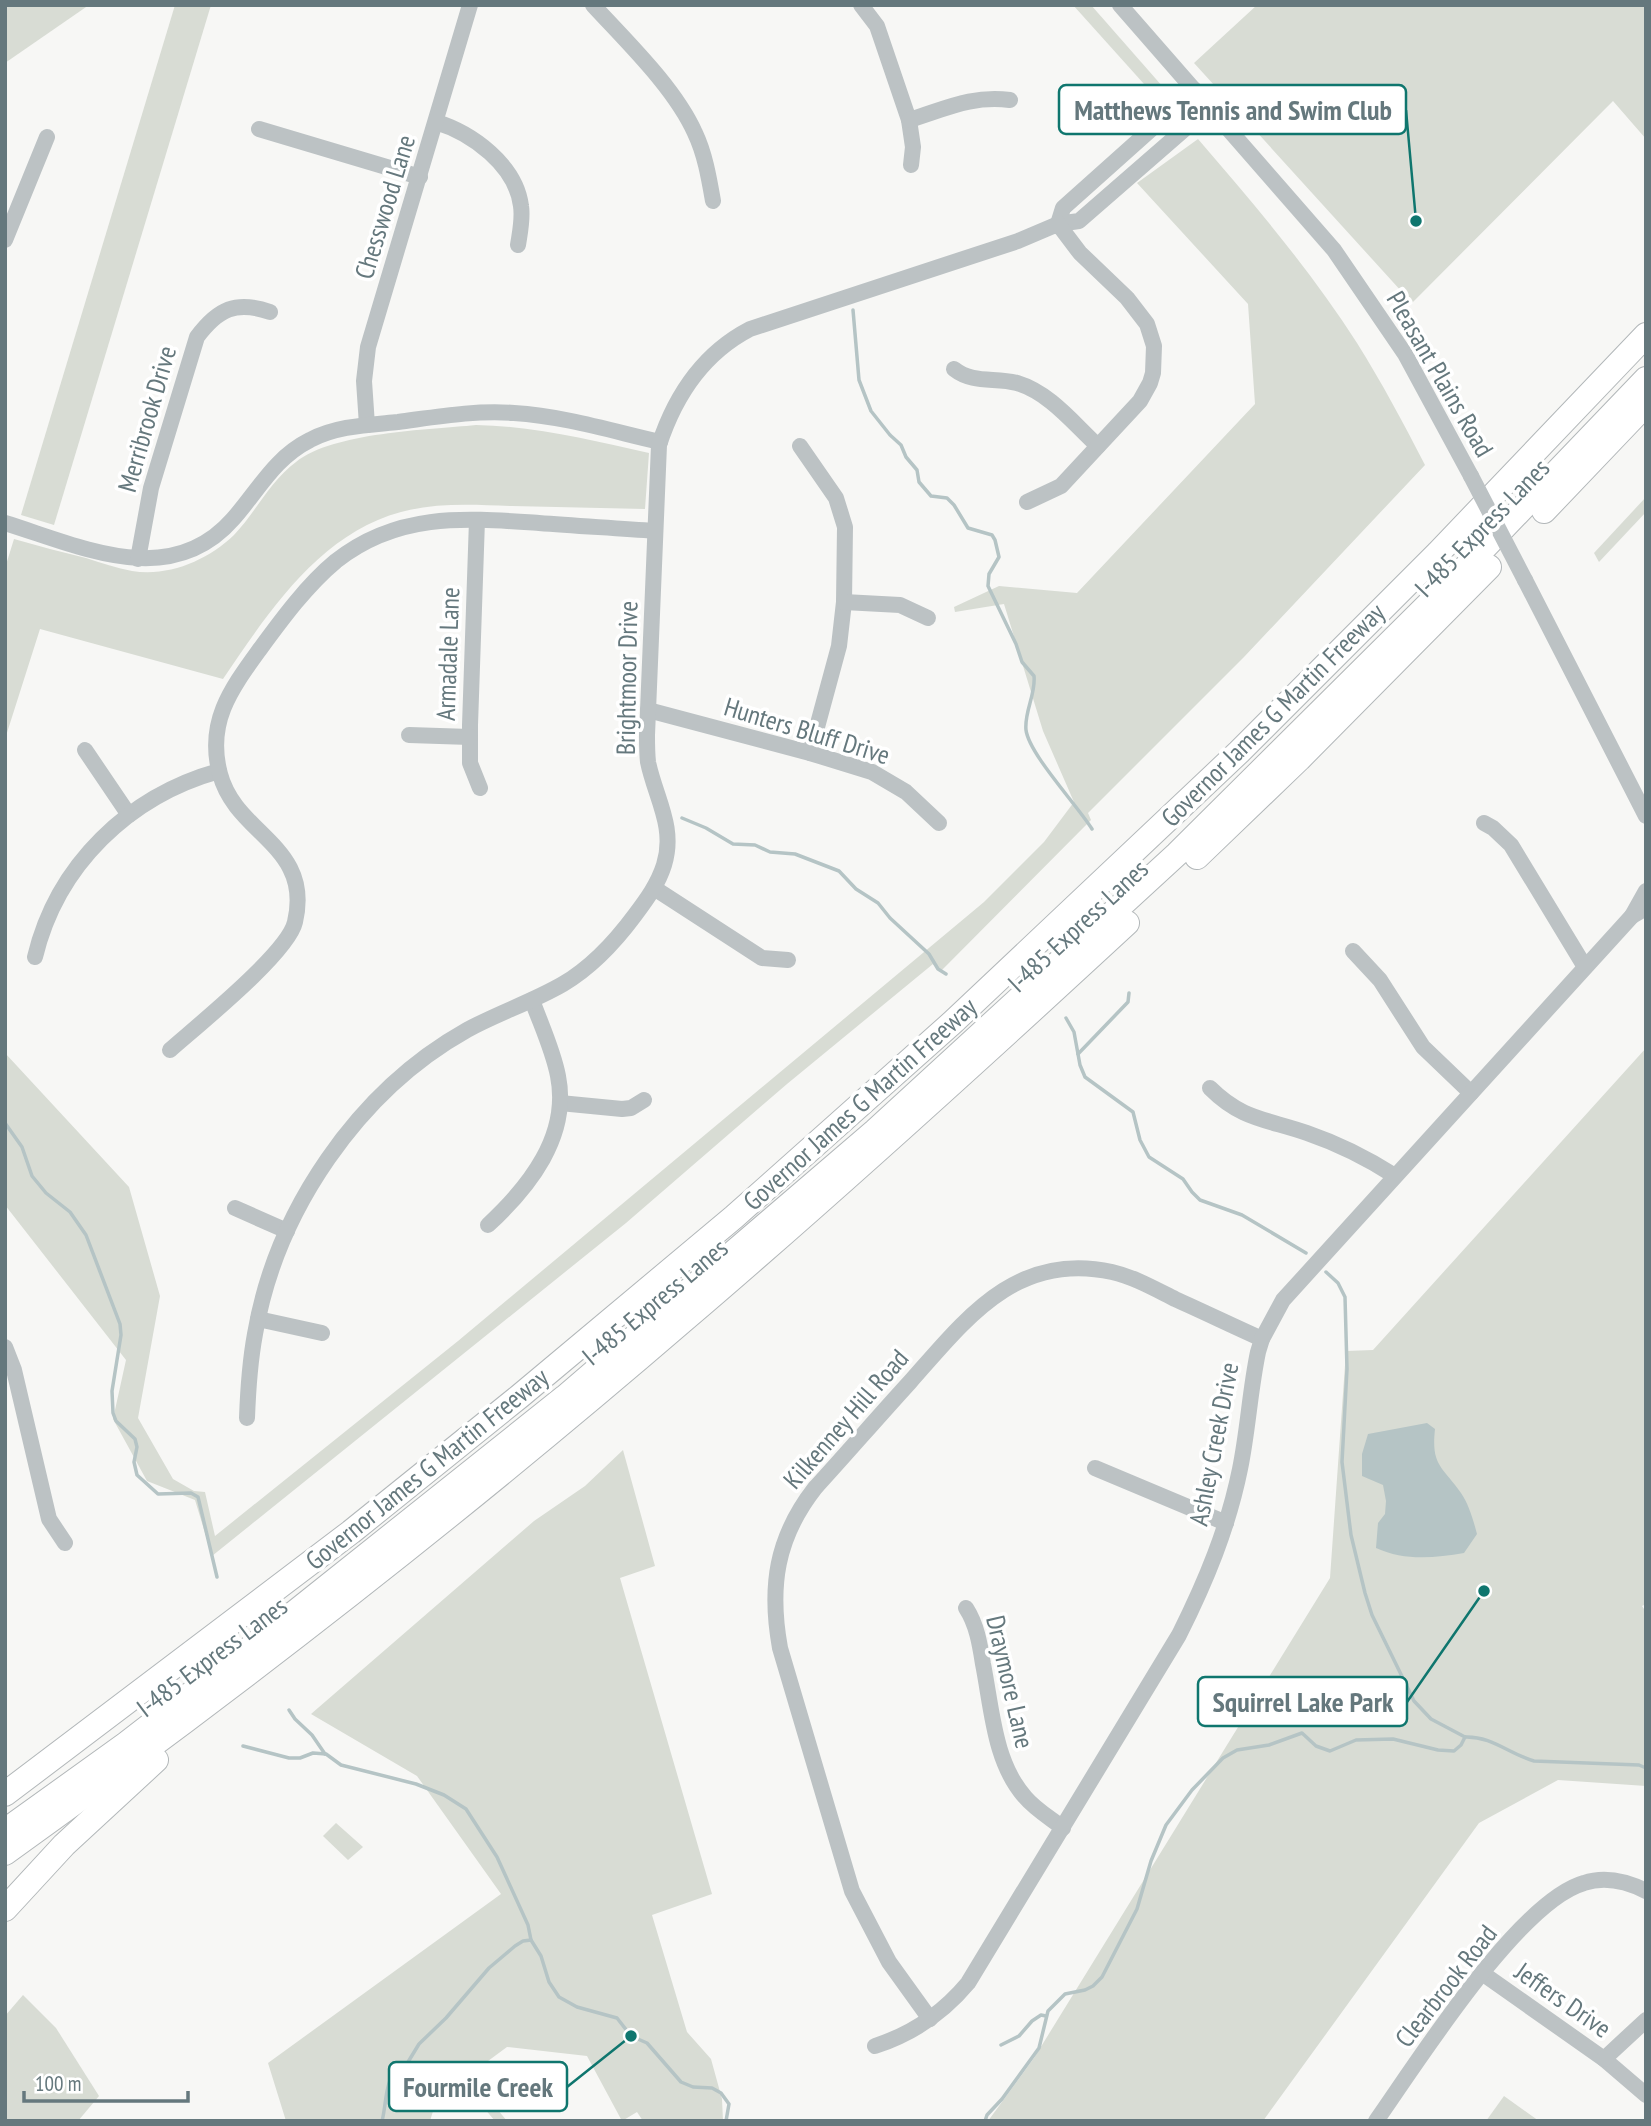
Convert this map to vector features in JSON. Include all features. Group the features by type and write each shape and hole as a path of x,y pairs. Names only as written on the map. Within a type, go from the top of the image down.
{"highway":[{"name":"Governor James G Martin Freeway","path":"5,1794 351,1532 520,1396 734,1217 953,1022 1239,752 1438,553 1646,335"},
{"name":"I-485 Express Lanes","path":"5,1811 374,1534 715,1253 952,1044 1167,844 1310,703 1646,357"},
{"name":"I-485 Express Lanes","path":"5,1831 254,1646 565,1397 875,1131 1177,854 1454,579 1646,379"},
{"name":"Governor James G Martin Freeway","path":"5,1853 395,1559 684,1320 952,1084 1299,759 1646,404"},
{"path":"1438,553 1554,454"},
{"path":"5,1909 64,1846 144,1770 245,1686 264,1660"},
{"path":"5,1778 100,1724"}],"street":[{"name":"Chesswood Lane","path":"367,425 364,381 368,347 470,5"},
{"path":"593,5 662,83 687,116 703,154 713,201"},
{"path":"860,5 877,26 909,120 913,146 911,165"},
{"name":"Pleasant Plains Road","path":"1120,5 1334,250 1405,354 1646,816"},
{"path":"1027,502 1061,486 1146,393 1153,373 1154,346 1147,324 1138,310 1099,273 1058,224 1063,208 1195,90"},
{"path":"909,120 976,99 990,97 1010,100"},
{"name":"Brightmoor Drive","path":"247,1418 258,1318 270,1277 288,1231 334,1150 388,1090 453,1039 505,1010 563,984 599,957 654,888 665,863 668,841 664,809 648,762 655,531 660,442 675,403 691,377 716,352 741,334 772,320 1018,241 1058,224 1079,221 1210,107"},
{"path":"436,122 463,131 480,143 510,178 521,206 518,244"},
{"path":"259,128 420,177"},
{"path":"5,240 47,137"},
{"name":"Merribrook Drive","path":"138,559 151,488 197,337 212,318 233,307 255,306 270,312"},
{"path":"954,369 966,376 1014,382 1035,390 1052,402 1097,446"},
{"path":"5,523 116,556 138,559 167,558 197,548 232,520 265,476 287,455 323,435 367,425 462,414 511,412 555,417 660,442"},
{"path":"800,446 827,484 844,516 844,602 835,666 810,753"},
{"path":"170,1050 283,946 295,922 297,888 290,864 227,793 219,771 215,741 223,705 247,666 322,574 352,550 387,531 441,520 655,531"},
{"name":"Armadale Lane","path":"478,520 470,737 472,773 480,788"},
{"path":"844,602 900,605 928,618"},
{"name":"Hunters Bluff Drive","path":"648,710 872,772 906,792 939,823"},
{"path":"409,735 470,737"},
{"path":"85,750 129,815"},
{"path":"35,957 45,924 72,873 101,839 149,800 179,784 219,771"},
{"path":"1484,823 1511,845 1585,967"},
{"path":"654,888 762,958 788,960"},
{"name":"Ashley Creek Drive","path":"875,2046 895,2039 930,2019 952,2002 968,1983 1179,1635 1206,1580 1226,1523 1241,1465 1255,1366 1262,1339 1290,1292 1585,967 1639,912 1646,891"},
{"path":"1353,951 1380,980 1423,1047 1471,1093"},
{"path":"488,1225 510,1204 537,1171 552,1137 560,1104 556,1064 532,1000"},
{"path":"1210,1088 1225,1103 1240,1112 1330,1141 1395,1176"},
{"path":"560,1104 622,1109 631,1108 644,1100"},
{"path":"234,1208 288,1231"},
{"name":"Kilkenney Hill Road","path":"930,2019 889,1962 852,1891 780,1648 774,1588 781,1553 793,1519 815,1488 971,1314 1003,1289 1022,1280 1059,1270 1114,1273 1136,1280 1262,1339"},
{"path":"258,1318 323,1334"},
{"path":"5,1347 14,1370 49,1519 65,1543"},
{"path":"1095,1468 1226,1523"},
{"name":"Draymore Lane","path":"966,1608 973,1618 978,1637 996,1733 1006,1768 1027,1800 1063,1828"},
{"name":"Clearbrook Road","path":"1376,2121 1493,1958 1544,1907 1572,1888 1599,1879 1618,1881 1646,1891"},
{"name":"Jeffers Drive","path":"1482,1973 1604,2059 1646,2095"},
{"path":"1604,2059 1646,2020"}],"shaded area":[{"path":"5,5 89,5 5,63"},
{"path":"175,5 211,5 54,525 21,515"},
{"path":"1073,5 1091,5 1170,95 1162,104"},
{"path":"1257,5 1646,5 1646,139 1613,101 1412,303 1194,63"},
{"path":"1198,139 1321,290 1375,373 1425,465 1244,657 1088,813 1091,820 941,971 933,964 787,1084 626,1223 212,1556 195,1500 147,1481 113,1419 126,1360 5,1205 5,1053 129,1187 160,1296 138,1418 173,1479 194,1491 205,1492 215,1536 458,1341 984,902 1044,842 1074,802 1043,731 1004,604 955,612 954,607 999,586 1077,593 1255,404 1248,304 1137,183"},
{"path":"476,425 541,431 649,453 645,509 443,505 401,512 372,523 345,538 298,579 258,628 223,679 40,629 5,739 5,568 14,539 132,571 174,569 200,559 224,544 242,526 278,478 296,462 313,452 357,438"},
{"path":"1646,497 1646,512 1599,562 1594,553"},
{"path":"1646,1048 1646,1604 1642,1606 1646,1612 1646,1786 1558,1780 1479,1823 1263,2121 988,2121 1034,2058 1330,1578 1346,1351 1373,1350"},
{"path":"1427,1423 1435,1429 1435,1451 1439,1465 1464,1498 1477,1534 1464,1553 1419,1557 1397,1555 1376,1548 1378,1523 1385,1514 1386,1501 1383,1485 1362,1476 1362,1454 1368,1434"},
{"path":"623,1450 655,1566 620,1578 712,1894 652,1915 687,2032 711,2059 722,2099 723,2121 643,2121 637,2112 622,2121 587,2056 507,2047 469,2075 507,2121 495,2121 461,2081 437,2098 430,2121 286,2121 268,2063 501,1894 417,1776 311,1714 534,1521 585,1486"},
{"path":"336,1823 363,1847 348,1860 323,1836"},
{"path":"23,1995 56,2028 99,2096 78,2121 5,2121 5,2016"},
{"path":"1504,2096 1539,2121 1486,2121"}],"waterway":[{"path":"853,310 859,380 871,411 901,445 906,457 917,470 919,482 931,496 947,498 968,528 992,535 995,540 999,557 989,574 988,586 1022,662 1034,676 1026,723 1029,740 1044,766 1092,829"},
{"path":"682,818 733,844 755,845 770,852 795,854 839,871 856,889 878,903 890,918 929,954 938,969 946,974"},
{"path":"1078,1054 1128,1002 1129,993"},
{"path":"1066,1018 1074,1032 1085,1077 1133,1112 1140,1140 1149,1157 1183,1179 1200,1200 1242,1215 1306,1253"},
{"path":"5,1123 22,1147 32,1176 46,1193 70,1212 86,1235 120,1324 121,1335 112,1391 113,1413 116,1421 135,1439 137,1447 134,1462 137,1475 158,1494 191,1493 198,1497 217,1577"},
{"path":"1326,1272 1338,1283 1345,1297 1347,1369 1342,1462 1351,1535 1365,1593 1372,1615 1414,1701 1431,1719 1465,1737"},
{"path":"289,1710 325,1754"},
{"path":"985,2121 1039,2048 1048,2011 1065,1994 1085,1990 1102,1977 1137,1909 1151,1861 1166,1825 1192,1790 1223,1758 1237,1750 1269,1745 1302,1733 1316,1746 1330,1751 1356,1740 1393,1739 1438,1750 1454,1751 1465,1737"},
{"path":"1465,1737 1484,1739 1534,1761 1639,1765 1646,1768"},
{"path":"243,1746 289,1758 300,1758 313,1753 326,1754 341,1765 416,1784 444,1795 466,1809 497,1857 528,1925 531,1940 541,1956 549,1982 559,1997 577,2007 617,2018 631,2036 647,2043 681,2082 693,2087 712,2088 721,2093 729,2104 726,2121"},
{"path":"382,2121 393,2074 405,2067 419,2044 446,2018 489,1968 515,1946 531,1940"},
{"path":"1001,2045 1019,2036 1041,2015 1046,2016"}],"place":[{"name":"Matthews Tennis and Swim Club","path":"1416,221"},
{"name":"Squirrel Lake Park","path":"1484,1591"},
{"name":"Fourmile Creek","path":"631,2036"}]}
